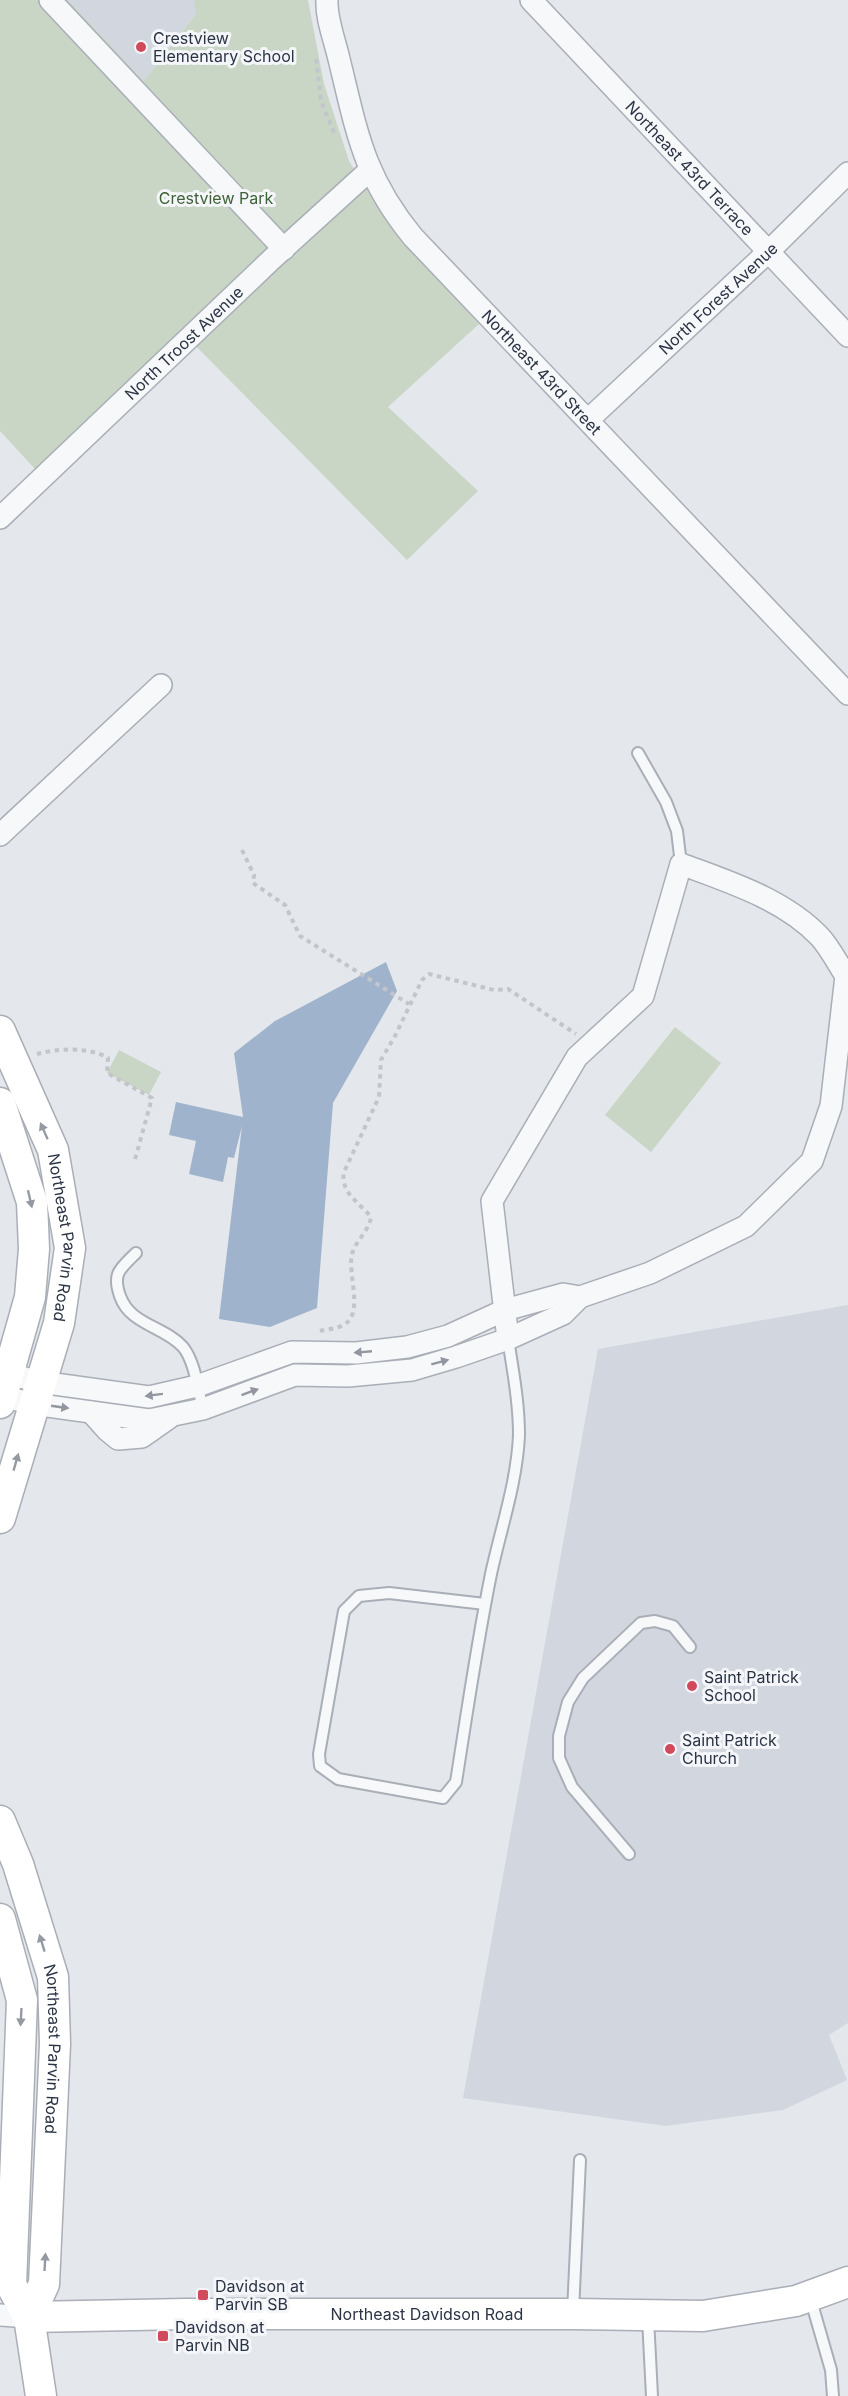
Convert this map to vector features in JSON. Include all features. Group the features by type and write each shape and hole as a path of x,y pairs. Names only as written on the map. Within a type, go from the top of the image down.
{"main road":[{"name":"Northeast Parvin Road","path":"0,1030 53,1150 70,1248 59,1323 0,1518"},
{"name":"Northeast Parvin Road","path":"0,1103 32,1202 34,1249 30,1297 3,1386"},
{"name":"Northeast Parvin Road","path":"0,1821 18,1864 53,1977 55,2044 44,2284 15,2316"},
{"name":"Northeast Parvin Road","path":"0,1919 22,2000 11,2285 15,2316 41,2396"},
{"name":"Northeast Davidson Road","path":"15,2316 186,2314 703,2316 810,2297 848,2282"}],"street":[{"path":"50,0 284,249"},
{"name":"Northeast 43rd Street","path":"327,0 356,133 381,194 412,237 848,694"},
{"name":"Northeast 43rd Terrace","path":"531,0 848,336"},
{"name":"North Troost Avenue","path":"0,518 370,170"},
{"name":"North Forest Avenue","path":"588,420 768,252 848,173"},
{"path":"0,835 161,685"},
{"path":"3,1386 37,1393 98,1413 107,1430 118,1439 142,1437 172,1415 203,1409 295,1375 348,1376 412,1370 508,1339 563,1314 580,1297 650,1273 746,1226 812,1161 831,1106 846,976 821,938 789,910 736,885 681,864 642,996 577,1058 492,1202 508,1339"},
{"path":"37,1393 106,1391 148,1396 197,1386 292,1352 356,1353 407,1347 448,1336 505,1310 563,1294 580,1297"},
{"path":"98,1413 106,1391"}],"lane":[{"path":"638,753 666,802 677,831 681,864"},
{"path":"136,1253 117,1272 115,1283 123,1304 137,1319 184,1348 203,1409"},
{"path":"485,1604 389,1593 359,1596 344,1611 319,1754 320,1766 338,1779 443,1798 456,1782 485,1604 501,1528 515,1478 519,1434 508,1339"},
{"path":"629,1854 572,1788 559,1758 559,1736 568,1702 583,1678 641,1623 655,1621 674,1626 690,1647"},
{"path":"573,2314 580,2160"},
{"path":"810,2297 831,2370 832,2396"},
{"path":"648,2317 652,2396"}],"path":[{"path":"242,850 254,875 253,883 285,906 300,936 409,1004"},
{"path":"314,1332 344,1325 351,1319 356,1305 351,1261 353,1251 370,1225 371,1217 345,1189 342,1180 379,1097 381,1060 422,980 429,974 494,990 508,989 583,1038 590,1045"},
{"path":"28,1057 45,1052 68,1050 97,1052 108,1058 107,1073 152,1098 134,1163"}],"shaded area":[{"name":"Crestview Elementary School","path":"68,0 195,0 196,14 144,81"},
{"name":"Saint Patrick School","path":"848,1305 848,2023 829,2035 847,2080 783,2110 666,2126 463,2098 598,1349"}],"green space":[{"name":"Crestview Park","path":"0,0 68,0 144,81 196,14 194,0 308,0 324,84 349,161 383,214 479,324 388,407 478,491 407,560 181,331 35,469 0,431"},
{"path":"675,1027 721,1063 651,1152 605,1115"},
{"path":"119,1050 161,1072 149,1095 107,1073"}],"water":[{"path":"386,962 397,991 333,1103 317,1308 270,1327 219,1319 242,1126 234,1158 228,1157 223,1182 189,1174 196,1141 169,1135 176,1102 243,1117 234,1053 275,1021"}],"place":[{"name":"Crestview Elementary School","path":"141,47"},
{"name":"Saint Patrick School","path":"692,1686"},
{"name":"Saint Patrick Church","path":"670,1749"},
{"name":"Davidson at Parvin SB","path":"203,2295"},
{"name":"Davidson at Parvin NB","path":"163,2336"}]}
